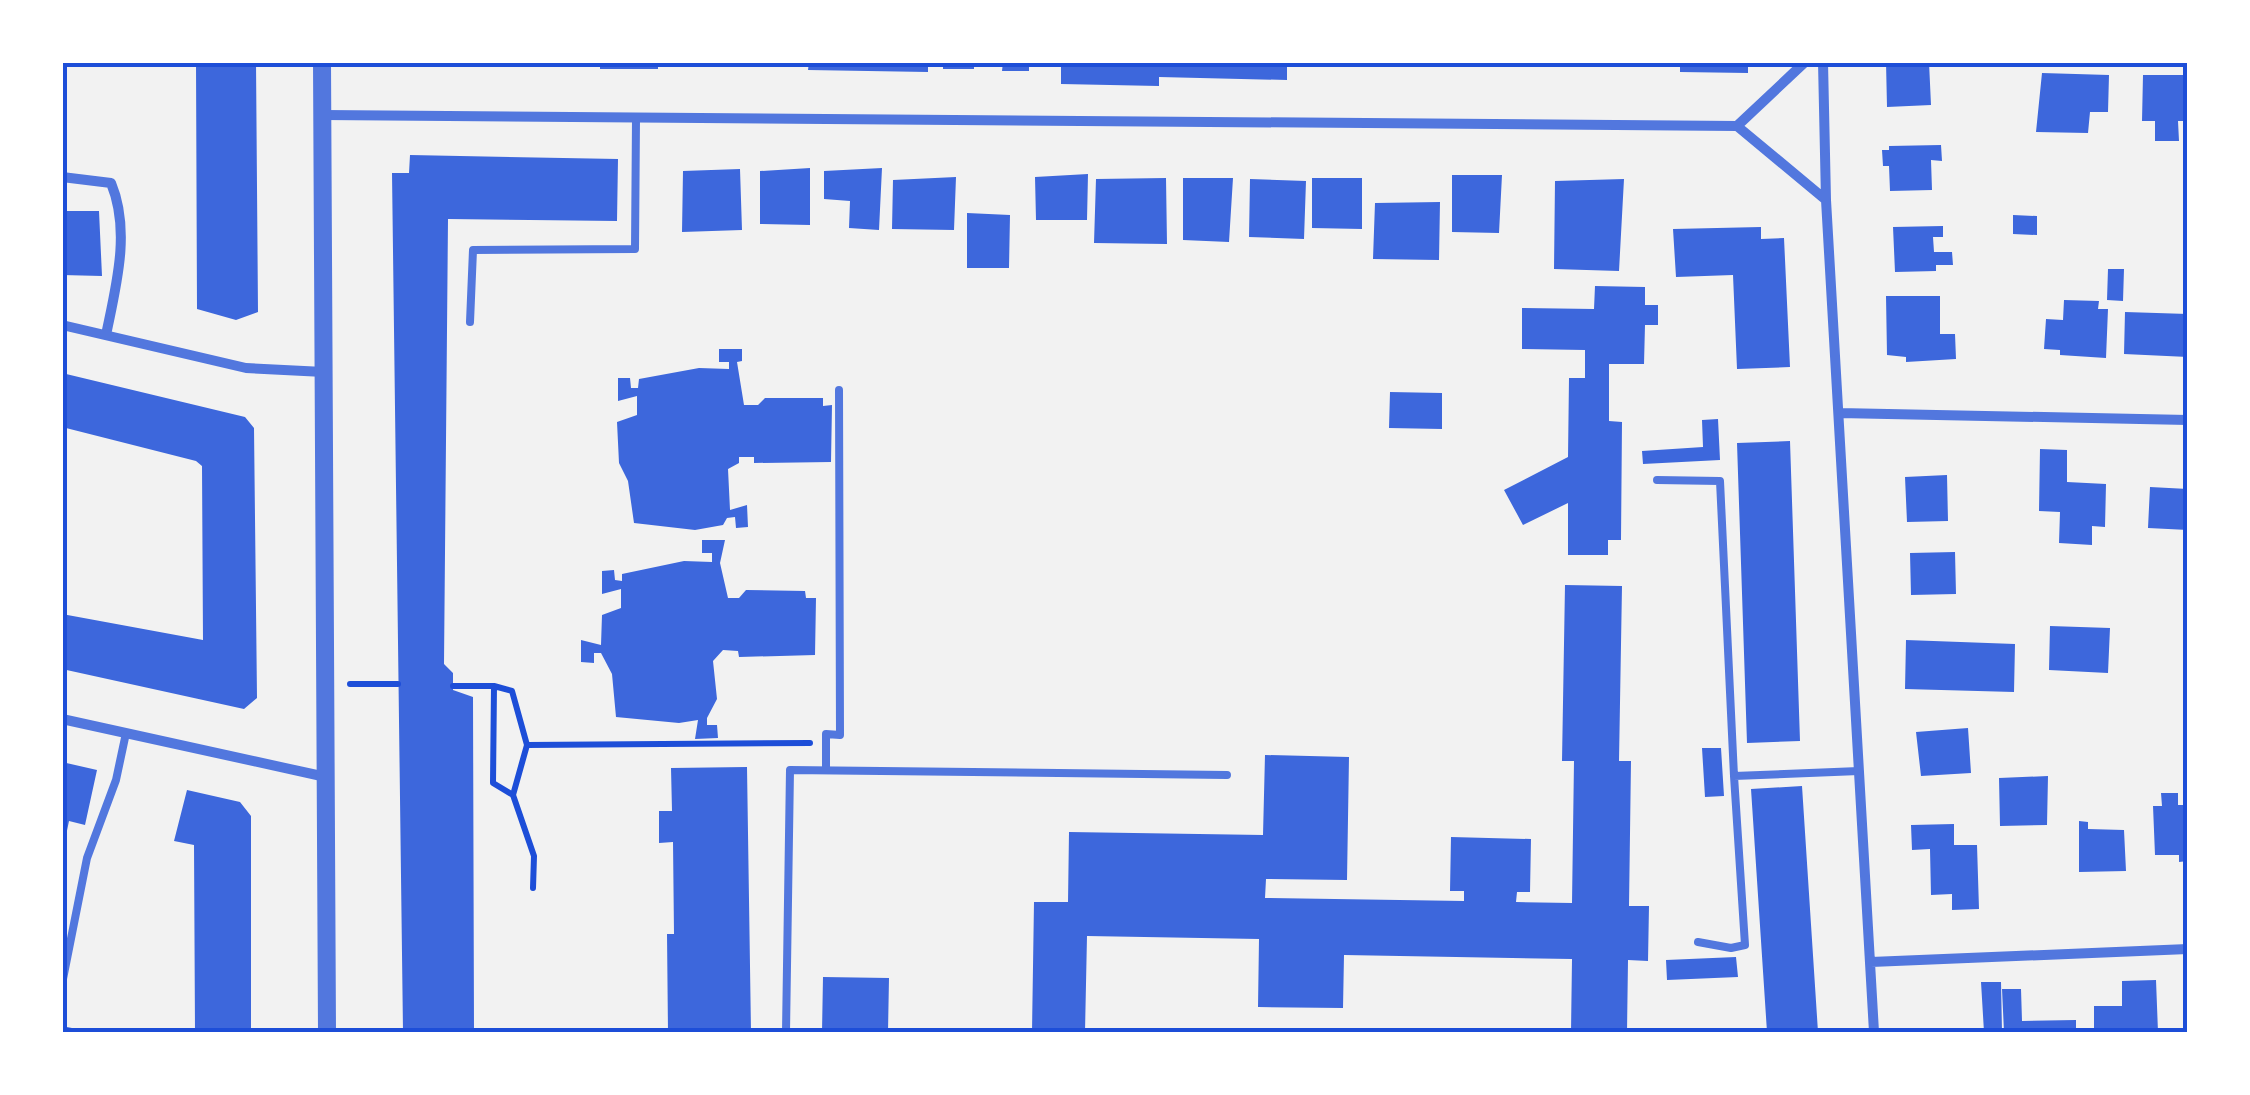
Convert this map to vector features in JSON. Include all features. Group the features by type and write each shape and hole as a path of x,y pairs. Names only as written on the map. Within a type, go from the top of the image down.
{"street":[{"path":"322,62 327,1032"},
{"path":"1737,126 1806,62"},
{"path":"1823,62 1826,200 1874,1032"},
{"path":"322,114 1737,126 1826,200"},
{"path":"62,177 111,182 120,204 120,270 106,335"},
{"path":"62,325 246,368 324,372"},
{"path":"1838,413 2188,420"},
{"path":"62,719 326,777"},
{"path":"1870,962 2188,949"}],"lane":[{"path":"470,322 473,250 634,249 636,119"},
{"path":"826,770 826,734 840,734 839,390"},
{"path":"1657,480 1720,481 1744,945 1731,948 1698,942"},
{"path":"62,984 87,858 116,780 126,733"},
{"path":"786,1032 790,770 1228,775"},
{"path":"1734,776 1859,770"}],"path":[{"path":"327,684 398,684"},
{"path":"453,686 494,686 512,692 527,745 514,795 534,856 533,888"},
{"path":"494,686 493,784 514,795"},
{"path":"527,745 826,743"}],"building":[{"path":"196,62 256,62 258,312 236,320 197,309"},
{"path":"600,62 658,62 658,69 600,69"},
{"path":"809,62 928,62 928,72 808,70"},
{"path":"943,62 974,62 974,69 943,69"},
{"path":"1003,62 1029,62 1029,71 1002,71"},
{"path":"1061,62 1287,62 1287,80 1159,77 1159,86 1061,84"},
{"path":"1680,62 1748,62 1748,73 1680,72"},
{"path":"1886,62 1929,62 1931,105 1887,107"},
{"path":"2042,73 2109,75 2108,112 2090,112 2088,133 2036,132"},
{"path":"2143,75 2188,75 2188,121 2178,121 2179,141 2155,141 2155,121 2142,121"},
{"path":"1941,145 1942,161 1931,160 1932,190 1890,191 1889,166 1883,166 1882,150 1889,150 1889,146"},
{"path":"410,155 618,159 617,221 448,219 444,664 453,673 453,690 473,697 474,1032 403,1032 392,173 409,173"},
{"path":"810,168 810,225 760,224 760,171"},
{"path":"882,168 879,230 849,228 850,201 824,199 824,171"},
{"path":"740,169 742,230 682,232 683,171"},
{"path":"1088,174 1087,220 1036,220 1035,177"},
{"path":"1452,175 1502,175 1499,233 1452,232"},
{"path":"956,177 954,230 892,229 893,180"},
{"path":"1166,178 1167,244 1094,243 1096,179"},
{"path":"1183,178 1233,178 1229,242 1183,240"},
{"path":"1312,178 1362,178 1362,229 1312,228"},
{"path":"1250,179 1306,181 1304,239 1249,237"},
{"path":"1624,179 1619,271 1554,269 1555,181"},
{"path":"1440,202 1439,260 1373,259 1375,203"},
{"path":"62,211 99,211 102,276 62,275"},
{"path":"967,213 1010,215 1009,268 967,268"},
{"path":"2013,215 2037,216 2037,235 2013,234"},
{"path":"1943,226 1943,237 1933,237 1934,252 1952,252 1953,265 1936,265 1936,271 1895,272 1893,227"},
{"path":"1761,227 1761,239 1784,238 1790,367 1737,369 1733,275 1676,277 1673,229"},
{"path":"2108,269 2124,269 2123,301 2107,300"},
{"path":"1595,286 1645,287 1645,305 1658,305 1658,325 1645,325 1644,364 1609,364 1609,421 1622,422 1621,540 1608,540 1608,555 1568,555 1568,503 1523,525 1504,490 1568,457 1569,378 1585,378 1585,350 1522,349 1522,308 1594,309"},
{"path":"1886,296 1940,296 1940,334 1955,334 1956,359 1906,362 1906,357 1887,355"},
{"path":"2064,300 2099,301 2098,309 2108,309 2106,358 2060,355 2060,350 2044,349 2046,319 2063,320"},
{"path":"2125,312 2188,314 2188,357 2124,354"},
{"path":"719,349 742,349 742,361 737,362 744,405 758,405 765,398 823,398 823,406 832,405 831,462 754,463 754,457 739,457 739,463 728,469 730,510 747,505 748,527 736,528 735,517 727,518 723,525 695,530 634,523 628,481 619,463 617,422 637,415 637,396 618,401 618,378 630,378 631,388 638,388 639,379 699,368 729,369 729,362 719,362"},
{"path":"62,373 245,417 254,428 257,698 244,709 62,669 62,614 203,640 202,466 196,461 62,427"},
{"path":"1390,392 1442,393 1442,429 1389,428"},
{"path":"1718,419 1720,460 1643,464 1642,451 1703,447 1702,420"},
{"path":"1790,441 1800,741 1747,743 1737,443"},
{"path":"2040,449 2067,450 2067,482 2106,484 2105,527 2092,526 2092,545 2059,543 2060,512 2039,511"},
{"path":"1947,475 1948,521 1907,522 1905,477"},
{"path":"2150,487 2188,489 2188,530 2148,528"},
{"path":"702,540 725,540 720,563 728,598 739,598 746,590 805,591 806,598 816,598 815,655 739,657 738,651 723,650 713,661 717,699 707,718 707,725 717,725 718,738 695,739 698,720 679,723 616,717 612,674 601,653 594,653 594,663 581,662 581,640 601,645 602,615 621,608 621,589 602,594 602,571 614,570 615,580 622,581 622,574 684,561 712,562 712,553 702,553"},
{"path":"1955,552 1956,594 1911,595 1910,553"},
{"path":"1565,585 1622,586 1619,761 1631,761 1629,906 1649,906 1648,961 1628,960 1627,1032 1571,1032 1572,959 1344,955 1343,1008 1258,1007 1259,939 1087,936 1085,1032 1032,1032 1034,902 1068,902 1069,832 1263,835 1265,755 1349,757 1347,880 1266,879 1265,898 1464,901 1464,891 1450,891 1451,837 1531,839 1530,892 1517,892 1516,902 1572,903 1574,761 1562,761"},
{"path":"2050,626 2110,628 2108,673 2049,670"},
{"path":"1906,640 2015,644 2014,692 1905,689"},
{"path":"1968,728 1971,773 1921,776 1916,732"},
{"path":"1702,748 1721,748 1724,796 1705,797"},
{"path":"62,762 97,770 85,825 69,821 64,845"},
{"path":"747,767 751,1032 668,1032 667,934 674,934 673,842 659,843 659,811 672,811 671,768"},
{"path":"2048,776 2047,825 2000,826 1999,778"},
{"path":"1802,786 1818,1032 1767,1032 1751,789"},
{"path":"187,790 240,802 251,816 251,1032 195,1032 194,845 174,841"},
{"path":"2161,793 2178,793 2178,805 2188,805 2188,861 2179,862 2179,855 2155,855 2153,806 2162,806"},
{"path":"2079,821 2088,822 2088,829 2124,830 2126,871 2079,872"},
{"path":"1954,824 1954,845 1977,845 1979,909 1952,910 1952,894 1931,895 1930,849 1912,850 1911,825"},
{"path":"1736,957 1738,977 1667,980 1666,960"},
{"path":"823,977 889,978 888,1032 822,1032"},
{"path":"2156,980 2158,1032 2094,1032 2094,1006 2122,1006 2122,981"},
{"path":"1981,982 2001,982 2002,1032 1984,1032"},
{"path":"2002,989 2021,989 2022,1021 2076,1020 2076,1032 2004,1032"},
{"path":"62,1026 87,1031 87,1032 62,1032"}]}
